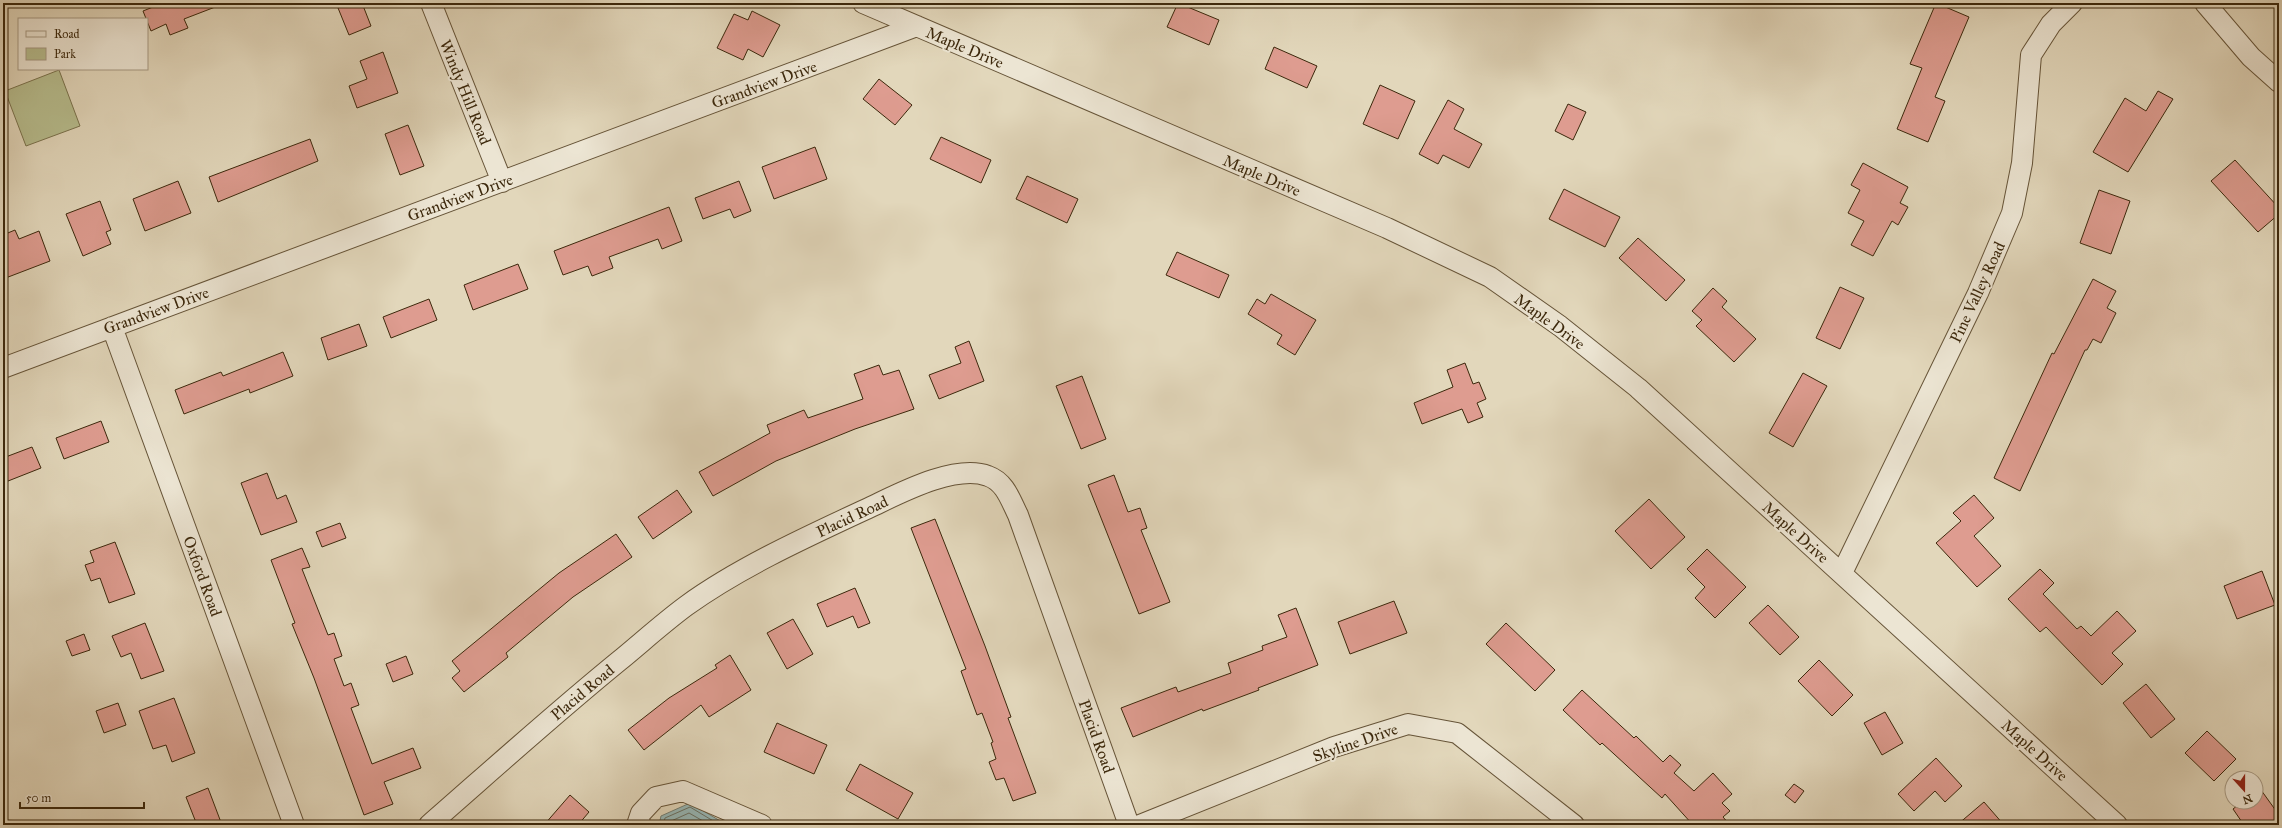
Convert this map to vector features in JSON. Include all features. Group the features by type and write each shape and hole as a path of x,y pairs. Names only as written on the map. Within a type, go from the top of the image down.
{"street":[{"name":"Windy Hill Road","path":"431,3 502,182"},
{"name":"Maple Drive","path":"863,3 1387,228 1490,277 1560,326 1638,388 2117,825"},
{"name":"Pine Valley Road","path":"1842,574 1978,293 2012,213 2022,163 2031,56 2051,24 2072,3"},
{"path":"2204,3 2251,57 2279,82"},
{"name":"Grandview Drive","path":"3,368 917,26"},
{"name":"Oxford Road","path":"112,327 294,825"},
{"name":"Placid Road","path":"429,825 554,714 687,606 746,569 809,536 897,495 940,478 973,472 988,475 1001,482 1018,515 1129,825"},
{"name":"Skyline Drive","path":"1140,825 1334,747 1408,724 1457,733 1574,825"},
{"path":"637,825 641,813 656,797 683,791 762,825"}],"green space":[{"path":"59,70 80,126 26,146 5,91"},
{"path":"3,820 102,825 3,825"}],"water":[{"path":"690,803 727,825 659,825 661,816"}],"building":[{"path":"163,3 223,3 184,19 188,28 170,35 166,24 151,31 148,24 148,18 146,18 143,11"},
{"path":"336,3 362,3 371,26 349,35"},
{"path":"1178,3 1219,20 1209,45 1167,27"},
{"path":"1936,3 1969,17 1935,97 1945,101 1928,142 1897,129 1922,68 1910,64"},
{"path":"752,11 780,25 763,57 748,49 743,60 717,48 734,14 748,20"},
{"path":"1274,47 1317,66 1307,88 1265,69"},
{"path":"383,52 398,93 357,108 349,86 367,79 360,61"},
{"path":"879,79 912,105 895,125 863,99"},
{"path":"1380,85 1415,101 1398,139 1363,124"},
{"path":"2158,91 2173,99 2128,172 2093,152 2125,98 2146,111"},
{"path":"1448,100 1464,109 1454,129 1482,144 1469,168 1443,155 1438,164 1419,154"},
{"path":"1568,104 1586,112 1573,140 1555,131"},
{"path":"408,125 424,166 400,175 385,134"},
{"path":"941,137 991,160 981,183 930,159"},
{"path":"310,139 318,161 218,202 209,177"},
{"path":"815,147 827,179 774,199 762,167"},
{"path":"2235,160 2279,208 2279,214 2258,232 2211,181"},
{"path":"1863,163 1908,187 1900,203 1908,207 1898,225 1892,221 1873,256 1851,245 1864,221 1848,213 1860,190 1851,185"},
{"path":"1027,176 1078,199 1067,223 1016,199"},
{"path":"178,181 191,213 145,231 133,199"},
{"path":"739,181 751,211 734,218 730,209 703,219 695,198"},
{"path":"1564,189 1620,217 1605,247 1549,219"},
{"path":"2099,190 2130,201 2111,254 2080,243"},
{"path":"100,201 111,230 106,232 111,244 83,256 66,214"},
{"path":"669,207 682,241 662,249 658,239 609,257 613,268 592,276 588,266 563,275 554,251"},
{"path":"15,230 19,239 39,231 50,261 3,279 3,235"},
{"path":"1638,238 1685,280 1666,301 1619,258"},
{"path":"1177,252 1229,275 1219,298 1166,275"},
{"path":"518,264 528,289 473,310 464,285"},
{"path":"2093,279 2116,291 2107,308 2116,313 2101,343 2093,339 2087,350 2085,350 2020,491 1994,478 2052,353 2054,354"},
{"path":"1840,287 1864,298 1840,349 1816,338"},
{"path":"1713,288 1727,301 1722,307 1756,339 1734,362 1696,326 1702,320 1692,311"},
{"path":"1271,294 1316,320 1295,355 1277,344 1282,335 1248,314 1257,299 1265,304"},
{"path":"429,299 437,320 391,338 383,317"},
{"path":"359,324 367,346 328,360 321,338"},
{"path":"969,341 984,381 939,399 929,375 961,363 955,347"},
{"path":"283,352 293,376 250,393 249,389 184,414 175,390 221,372 223,376"},
{"path":"1465,363 1473,384 1479,382 1486,399 1477,403 1483,417 1468,423 1462,409 1422,424 1414,403 1453,387 1447,370"},
{"path":"879,365 883,375 899,370 914,409 855,429 776,461 713,496 699,472 770,433 767,425 804,410 808,418 863,399 854,374"},
{"path":"1803,373 1827,386 1793,447 1769,433"},
{"path":"1082,376 1106,439 1081,449 1056,386"},
{"path":"101,421 109,442 64,459 56,438"},
{"path":"32,447 41,468 3,483 3,458"},
{"path":"267,473 277,499 286,495 297,522 261,535 241,483"},
{"path":"1114,475 1128,512 1140,508 1147,528 1141,530 1170,602 1139,614 1088,485"},
{"path":"677,490 692,512 653,539 638,517"},
{"path":"1974,495 1994,518 1974,536 2001,566 1977,587 1936,543 1961,521 1953,513"},
{"path":"1649,499 1685,537 1651,569 1615,531"},
{"path":"935,519 985,646 1011,717 1008,718 1036,793 1013,801 1004,778 996,780 989,762 996,759 991,743 993,742 982,713 977,715 961,671 966,669 911,528"},
{"path":"340,523 346,538 322,547 316,532"},
{"path":"616,534 632,557 573,597 506,653 508,657 464,692 452,678 460,671 452,661 559,573"},
{"path":"115,542 135,594 109,603 100,578 91,581 85,565 94,562 90,551"},
{"path":"302,548 310,567 302,569 328,635 334,633 342,656 334,659 344,686 351,683 359,705 351,708 372,764 413,748 421,768 384,782 393,804 364,815 314,678 292,624 295,623 271,560"},
{"path":"1707,549 1746,587 1715,618 1695,598 1705,587 1687,569"},
{"path":"2040,569 2054,583 2043,594 2077,629 2081,626 2091,636 2117,611 2136,631 2112,653 2123,664 2102,685 2046,627 2040,632 2008,599"},
{"path":"2262,571 2275,605 2237,619 2224,586"},
{"path":"855,588 870,623 858,628 853,616 827,627 817,604"},
{"path":"1394,601 1407,633 1350,654 1338,622"},
{"path":"1768,605 1799,637 1780,655 1749,623"},
{"path":"1296,608 1318,665 1258,688 1259,690 1203,711 1202,709 1133,737 1121,708 1176,687 1178,692 1231,673 1228,663 1263,650 1262,646 1287,637 1278,615"},
{"path":"793,619 813,654 787,669 767,633"},
{"path":"145,623 164,671 141,679 131,653 121,657 112,636"},
{"path":"1506,623 1555,670 1535,691 1486,644"},
{"path":"84,634 90,650 72,656 66,641"},
{"path":"730,655 751,690 709,717 701,705 644,750 628,730 669,698 717,668 715,665"},
{"path":"406,656 413,674 393,682 386,664"},
{"path":"1819,660 1853,695 1832,716 1798,681"},
{"path":"2146,684 2175,719 2151,738 2123,703"},
{"path":"1582,690 1634,738 1636,736 1663,762 1670,755 1681,765 1674,773 1694,791 1713,773 1732,794 1722,803 1730,811 1723,817 1730,825 1693,825 1665,794 1662,798 1602,743 1600,745 1563,710"},
{"path":"174,698 195,753 172,762 166,745 153,749 139,711"},
{"path":"118,703 126,725 104,733 96,711"},
{"path":"1885,712 1903,743 1882,755 1864,723"},
{"path":"777,723 827,745 814,774 764,752"},
{"path":"2207,731 2236,759 2214,781 2185,753"},
{"path":"1936,758 1962,786 1945,802 1935,791 1914,811 1898,794"},
{"path":"860,764 913,793 898,819 846,790"},
{"path":"1794,784 1804,791 1795,803 1785,795"},
{"path":"208,788 222,825 197,825 186,797"},
{"path":"2264,794 2279,815 2279,818 2269,825 2244,825 2234,810 2264,810"},
{"path":"570,795 589,812 578,825 544,825"},
{"path":"1984,802 2004,825 1957,825"}]}
